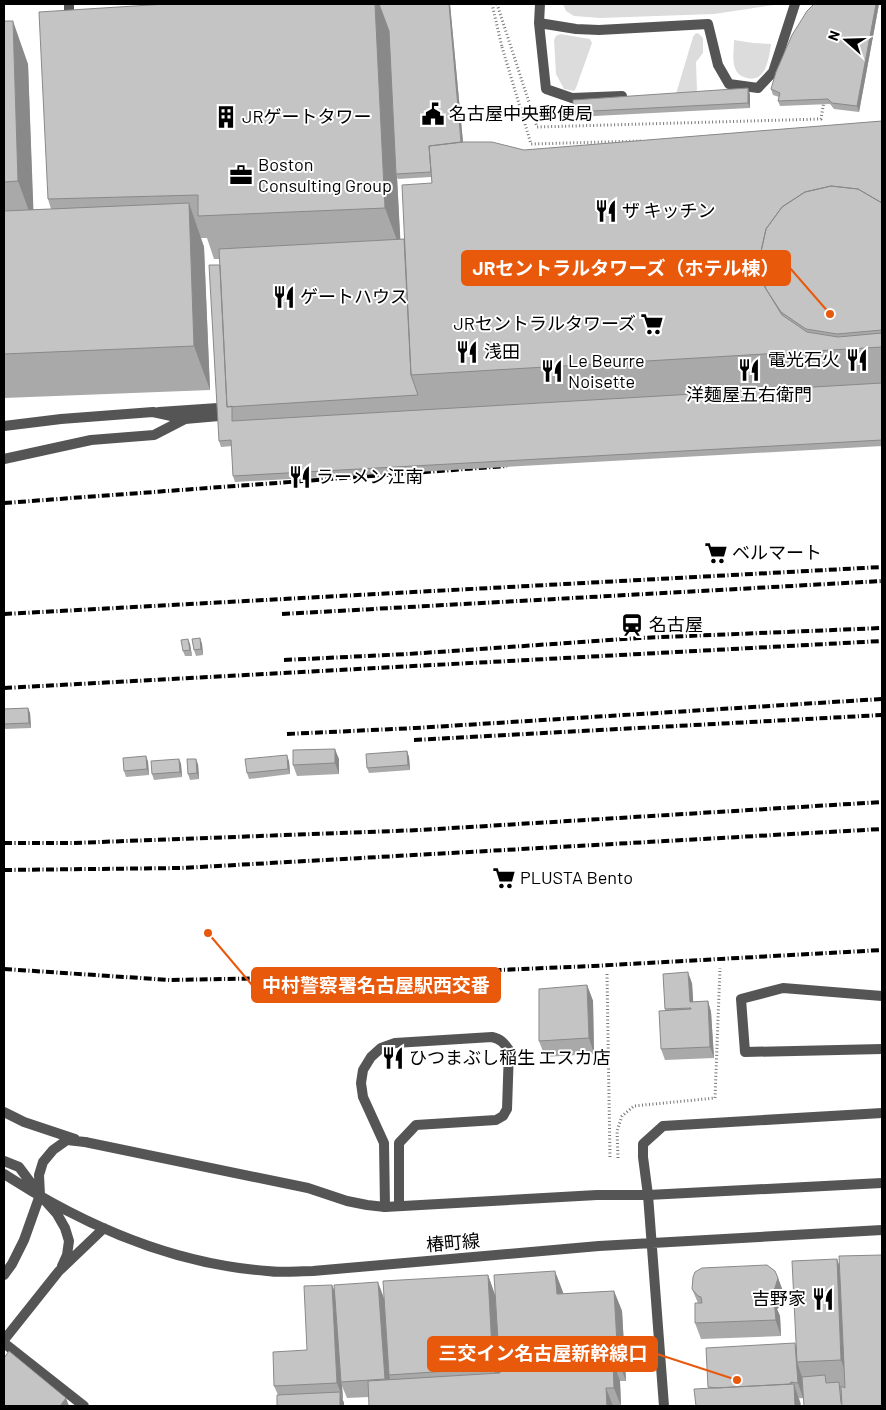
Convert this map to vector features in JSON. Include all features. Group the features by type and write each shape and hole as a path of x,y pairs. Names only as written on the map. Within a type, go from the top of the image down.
{"street":[{"path":"68,4 70,36"},
{"path":"540,4 539,22 546,89 572,98 622,96"},
{"path":"539,22 576,29 599,30 708,24 718,65 728,84 758,88 773,72 795,4"},
{"path":"4,426 61,418 152,412 185,419"},
{"path":"4,459 91,440 154,435 185,419 219,412 61,418"},
{"path":"882,996 783,988 741,999 745,1052 882,1049"},
{"path":"385,1207 384,1143 363,1097 361,1083 363,1070 371,1057 381,1048 395,1043 492,1036 499,1039 509,1050 507,1109 503,1116 496,1120 416,1125 398,1143 399,1206"},
{"path":"4,1112 24,1122 85,1142"},
{"path":"664,1406 643,1144 663,1126 882,1113"},
{"path":"4,1275 24,1240 40,1195 39,1175 44,1162 53,1150 67,1140 85,1142 308,1188 367,1206 385,1207 596,1195 882,1183"},
{"path":"4,1161 19,1167 57,1214 65,1228 69,1241 67,1255 59,1271"},
{"path":"4,1174 40,1195"},
{"name":"椿町線","path":"40,1195 104,1228 140,1243 174,1254 220,1265 268,1272 313,1271 652,1242 882,1230"},
{"path":"84,1406 4,1341 59,1271 104,1228"}],"path":[{"path":"492,4 502,47 531,144 645,141"},
{"path":"497,4 537,127 821,119 824,100"},
{"path":"618,1158 616,1131 622,1116 634,1106 715,1098 720,968"},
{"path":"607,974 610,1159"}],"shaded area":[{"path":"563,4 781,4 714,14 600,18 574,16 566,11"},
{"path":"698,33 703,38 703,53 696,62 697,90 694,96 676,94 693,37"},
{"path":"560,34 590,39 592,43 574,91 564,89 556,74 554,40"},
{"path":"734,40 771,44 765,68 758,77 753,79 747,78 737,72 734,62"}],"building":[{"name":"JRゲートタワー","path":"166,4 375,4 385,208 198,216 198,195 48,199 39,12"},
{"path":"379,4 449,4 461,142 429,146 431,172 396,174 389,31"},
{"path":"814,4 876,4 857,106 832,103 828,99 778,101 780,93 771,89 776,72 792,35 807,11"},
{"path":"4,21 13,21 18,181 4,182"},
{"path":"748,88 748,103 573,112 573,100"},
{"name":"JRセントラルタワーズ","path":"882,121 882,203 858,189 831,186 805,192 782,207 766,229 760,256 766,289 782,315 807,332 838,337 882,333 882,347 411,375 402,185 432,183 429,146 464,142 492,142 524,150"},
{"path":"831,186 858,189 882,203 882,330 837,334 806,329 781,312 764,286 760,256 766,229 782,207 805,192"},
{"path":"189,203 194,346 4,354 4,211"},
{"path":"404,239 411,375 418,395 227,407 219,249"},
{"path":"209,265 220,265 227,407 232,406 232,421 882,383 882,440 233,476 231,440 219,441"},
{"path":"200,638 201,649 194,650 192,639"},
{"path":"188,639 190,650 183,651 181,640"},
{"path":"28,708 29,723 4,724 4,709"},
{"path":"335,749 335,763 293,765 293,750"},
{"path":"407,751 408,765 367,768 366,754"},
{"path":"287,755 288,769 247,773 245,759"},
{"path":"146,756 147,769 124,771 123,758"},
{"path":"179,759 180,772 152,774 151,761"},
{"path":"187,759 196,759 197,773 188,774"},
{"path":"688,972 690,1002 708,1001 710,1047 661,1049 659,1011 691,1009 665,1009 663,974"},
{"path":"587,985 589,1038 539,1041 539,989"},
{"path":"882,1255 882,1406 842,1406 841,1386 845,1388 839,1256"},
{"path":"837,1259 841,1360 797,1362 792,1261"},
{"path":"767,1265 775,1271 778,1278 774,1291 769,1296 769,1301 774,1300 776,1320 695,1323 695,1303 702,1303 701,1297 692,1289 695,1272 702,1268"},
{"path":"555,1271 557,1294 614,1291 618,1361 613,1361 614,1388 606,1388 607,1406 369,1406 368,1381 500,1373 494,1275"},
{"path":"488,1275 493,1368 389,1375 383,1281"},
{"path":"378,1282 385,1379 341,1382 334,1285"},
{"path":"332,1285 337,1383 274,1386 273,1352 307,1350 304,1286"},
{"path":"795,1343 798,1383 708,1387 706,1348"},
{"path":"9,1351 66,1398 60,1406 4,1406 4,1358"},
{"path":"825,1375 826,1383 839,1382 842,1406 804,1406 802,1377"},
{"path":"794,1384 795,1406 696,1406 694,1389"},
{"path":"340,1392 340,1406 277,1406 277,1395"}],"railway":[{"path":"4,503 507,466"},
{"path":"4,614 882,567"},
{"path":"282,614 882,581"},
{"path":"284,660 408,654 639,638 882,628"},
{"path":"4,688 882,641"},
{"path":"287,734 415,728 882,699"},
{"path":"414,740 882,715"},
{"path":"4,843 73,843 420,830 882,802"},
{"path":"4,870 181,868 882,829"},
{"path":"4,969 170,980 335,977 593,966 882,950"}],"place":[{"name":"名古屋中央郵便局","path":"433,114"},
{"name":"JRゲートタワー","path":"226,117"},
{"name":"Boston Consulting Group","path":"241,175"},
{"name":"ザ キッチン","path":"606,211"},
{"name":"ゲートハウス","path":"284,297"},
{"name":"JRセントラルタワーズ（ホテル棟）","path":"830,314"},
{"name":"JRセントラルタワーズ","path":"652,324"},
{"name":"浅田","path":"467,352"},
{"name":"電光石火","path":"857,360"},
{"name":"洋麺屋五右衛門","path":"749,370"},
{"name":"Le Beurre Noisette","path":"552,371"},
{"name":"ラーメン江南","path":"300,477"},
{"name":"ベルマート","path":"716,553"},
{"name":"名古屋","path":"632,625"},
{"name":"PLUSTA Bento","path":"504,878"},
{"name":"中村警察署名古屋駅西交番","path":"208,933"},
{"name":"ひつまぶし稲生 エスカ店","path":"393,1058"},
{"name":"吉野家","path":"823,1299"},
{"name":"三交イン名古屋新幹線口","path":"737,1380"}]}
